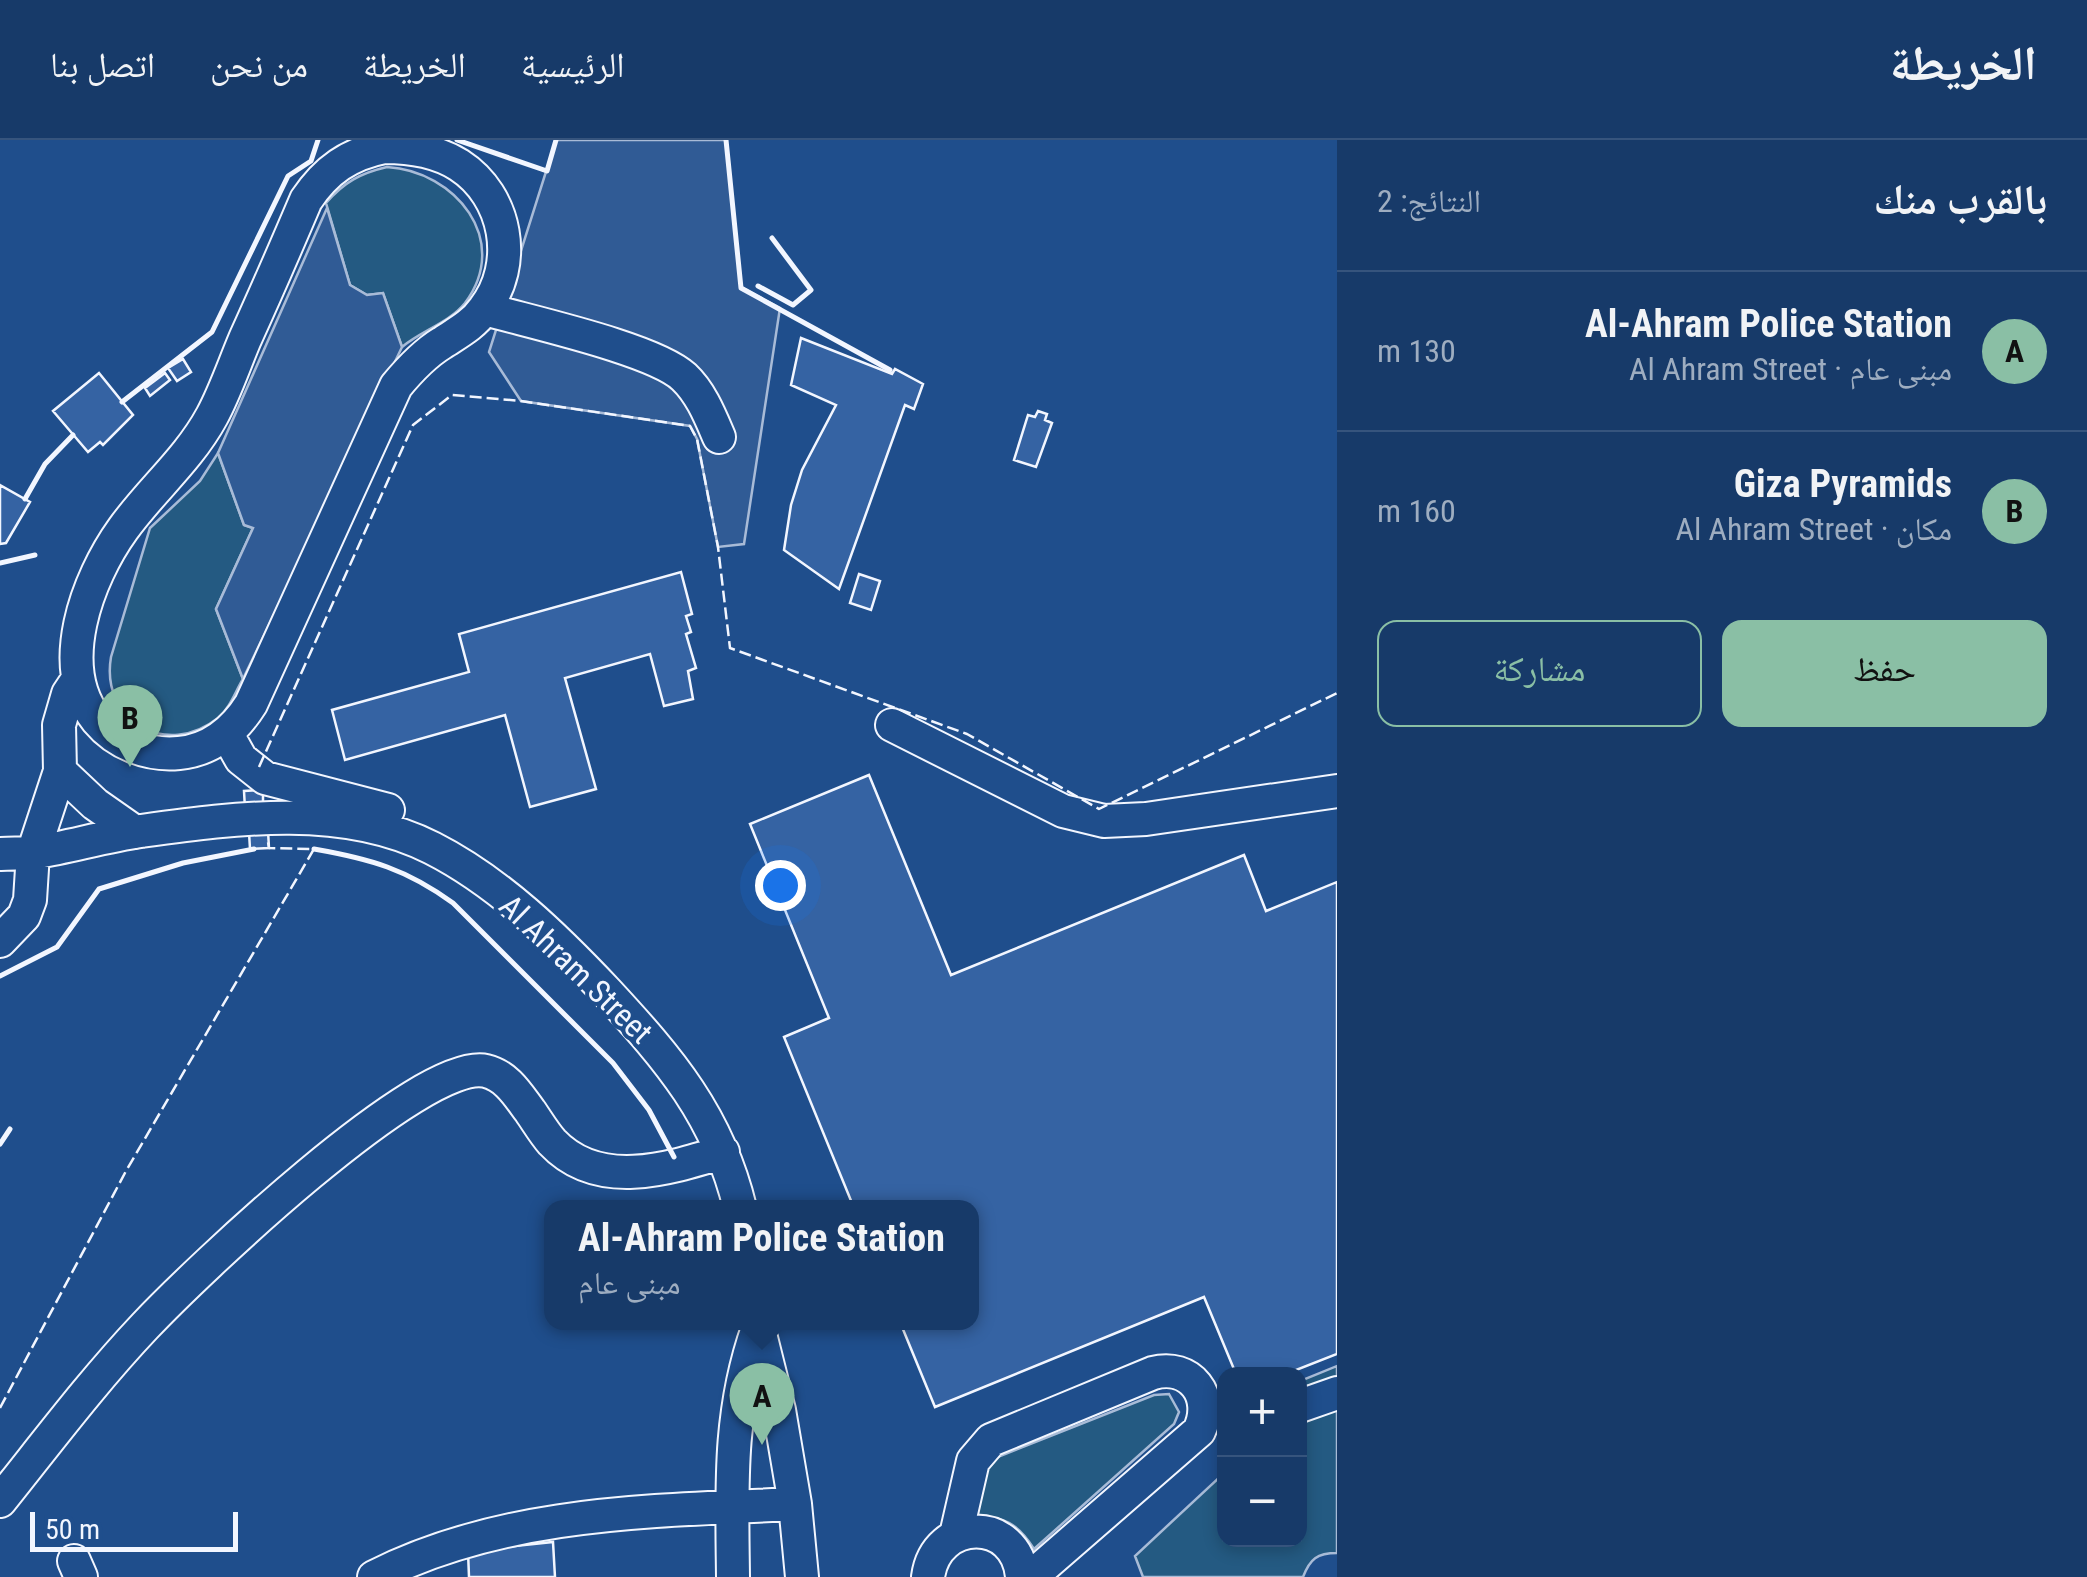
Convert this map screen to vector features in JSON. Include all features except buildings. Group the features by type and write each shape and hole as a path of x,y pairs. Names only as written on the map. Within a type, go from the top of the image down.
{"street":[{"path":"404,147 440,156 472,175 494,204 504,239 501,276 485,309 424,356 396,386 252,704 227,734 196,750 162,754 129,745 101,724 90,711 78,679 78,643 84,614 106,558 121,531 181,464 214,412 306,200 330,170 365,151 404,147"},
{"path":"485,309 660,361 696,391 719,437"},
{"path":"4,932 24,916 30,900 16,854 60,771 59,725 68,694 78,679"},
{"path":"892,725 1063,811 1104,821 1146,819 1337,791"},
{"path":"227,734 241,759 257,774 402,815 415,824 431,848"},
{"path":"60,771 95,804 135,832"},
{"name":"Al Ahram Street","path":"0,872 16,854 135,832 228,821 305,818 369,828 431,848 491,887 573,956 676,1068 710,1122 738,1200"},
{"path":"0,1500 102,1374 192,1279 290,1191 367,1129 451,1077 467,1070 484,1070 500,1076 552,1142 584,1164 603,1170 623,1174 677,1166 723,1152"},
{"path":"733,1577 735,1414 757,1330"},
{"path":"759,1330 779,1410 795,1504 802,1577"},
{"path":"956,1536 973,1461 981,1449 1004,1433 1164,1370 1185,1375 1201,1390 1206,1412 1214,1424 1192,1438 1031,1577"},
{"path":"1307,1404 1337,1393"},
{"path":"374,1577 416,1556 538,1522 795,1504"},
{"path":"928,1577 937,1551 956,1536 980,1532 1004,1540 1019,1560 1022,1577"}],"shaded area":[{"path":"556,140 726,140 741,287 780,308 744,544 718,547 697,439 690,426 521,401 489,352"},
{"path":"387,167 412,171 454,195 479,233 482,256 478,279 465,303 402,347 383,293 367,295 350,285 326,203 354,179"},
{"path":"327,208 350,285 367,295 383,293 402,347 243,679 216,609 253,528 244,525 218,453"},
{"path":"218,453 244,525 253,528 216,609 243,679 218,718 198,730 159,734 141,727 116,699 110,680 111,657 150,528 200,481"},
{"path":"1337,1366 1337,1553 1315,1558 1303,1577 1143,1577 1135,1556 1217,1480 1217,1547 1307,1547 1307,1378"},
{"path":"1169,1394 1179,1412 1174,1424 1034,1549 1008,1522 971,1514 990,1460 1154,1395"}],"fence":[{"path":"259,767 413,425 452,395 690,426 697,439 718,547 730,648 967,734 1099,809 1337,693"},
{"path":"0,1408 126,1171 314,849 269,848 268,842"}],"wall":[{"path":"122,402 212,332 288,176 311,161 318,140"},
{"path":"457,140 547,171 556,140"},
{"path":"726,140 741,288 890,370"},
{"path":"758,286 793,305 811,290 772,238"},
{"path":"25,499 45,464 73,435"},
{"path":"0,563 35,555"},
{"path":"0,976 57,947 99,889 183,863 254,849"},
{"path":"314,849 387,867 453,903 613,1063 649,1110 674,1157"},
{"path":"0,1144 10,1129"}],"place":[{"name":"Giza Pyramids","path":"130,767"},
{"name":"Al-Ahram Police Station","path":"762,1445"}]}
